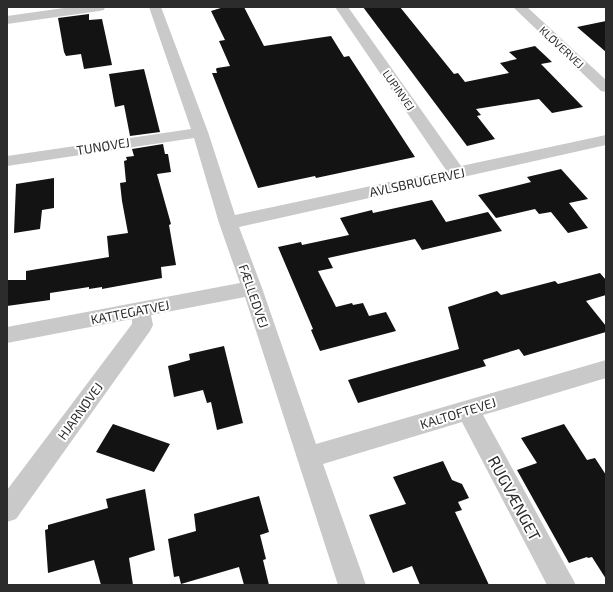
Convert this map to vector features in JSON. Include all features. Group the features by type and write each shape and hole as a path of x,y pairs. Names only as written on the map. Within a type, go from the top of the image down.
{"street":[{"path":"7,20 99,7"},
{"name":"FÆLLEDVEJ","path":"155,7 200,132 228,223 310,457 352,585"},
{"name":"LUPINVEJ","path":"341,7 457,173"},
{"name":"KLØVERVEJ","path":"519,7 606,88"},
{"name":"TUNØVEJ","path":"7,161 200,132"},
{"name":"AVLSBRUGERVEJ","path":"228,223 606,140"},
{"name":"KATTEGATVEJ","path":"7,335 252,288"},
{"name":"HJARNØVEJ","path":"7,510 143,325 140,310"},
{"name":"KALTOFTEVEJ","path":"310,457 468,410 604,372"},
{"name":"RUGVÆNGET","path":"468,410 562,585"}],"building":[{"path":"224,7 244,7 264,46 331,36 344,57 349,56 415,157 316,178 315,176 258,188 212,73 217,73 217,68 230,66 219,41 225,40 211,11"},
{"path":"363,7 400,7 454,74 458,73 465,82 509,73 500,63 517,59 509,52 535,46 552,62 541,64 583,107 552,113 539,99 476,109 481,115 477,116 495,139 467,146"},
{"path":"89,14 89,20 102,19 112,65 84,69 81,54 66,56 64,52 58,18"},
{"path":"606,21 606,52 577,27"},
{"path":"144,69 160,132 130,136 124,105 115,107 109,74"},
{"path":"163,144 165,154 168,154 171,172 157,174 171,224 169,225 176,265 161,267 162,278 102,289 102,287 89,289 89,287 50,293 50,300 7,306 7,280 26,280 26,271 109,257 107,236 128,233 120,183 126,182 124,161 127,160 126,157 134,156 132,149"},
{"path":"561,169 588,199 569,203 588,228 568,233 551,212 539,214 535,209 496,218 478,195 531,182 527,177"},
{"path":"54,178 54,208 42,210 40,229 14,233 16,184"},
{"path":"432,200 446,222 488,212 502,231 422,250 415,239 328,258 333,268 318,271 336,307 352,303 353,305 363,303 369,316 386,312 396,331 320,351 311,330 313,329 278,247 301,242 302,245 349,235 340,218 372,210 373,213"},
{"path":"600,273 606,280 606,295 586,301 606,326 606,332 524,356 519,349 483,360 486,366 358,403 348,380 459,349 448,307 497,291 501,295 555,281 558,284"},
{"path":"224,346 243,423 217,430 211,402 207,403 203,390 174,397 168,366 190,360 189,354"},
{"path":"113,424 170,444 154,472 96,452"},
{"path":"564,424 587,460 595,458 606,475 606,579 592,557 587,557 569,563 517,470 537,463 521,438"},
{"path":"443,461 452,480 462,484 469,498 458,502 462,510 455,512 489,585 420,585 412,566 393,573 369,515 406,504 393,477"},
{"path":"145,489 155,550 129,558 133,585 101,585 94,560 48,573 45,530 48,529 48,525 108,508 106,499"},
{"path":"259,496 269,532 260,535 266,559 263,560 269,585 244,585 239,567 181,584 179,576 174,577 168,539 196,531 194,514"}]}
